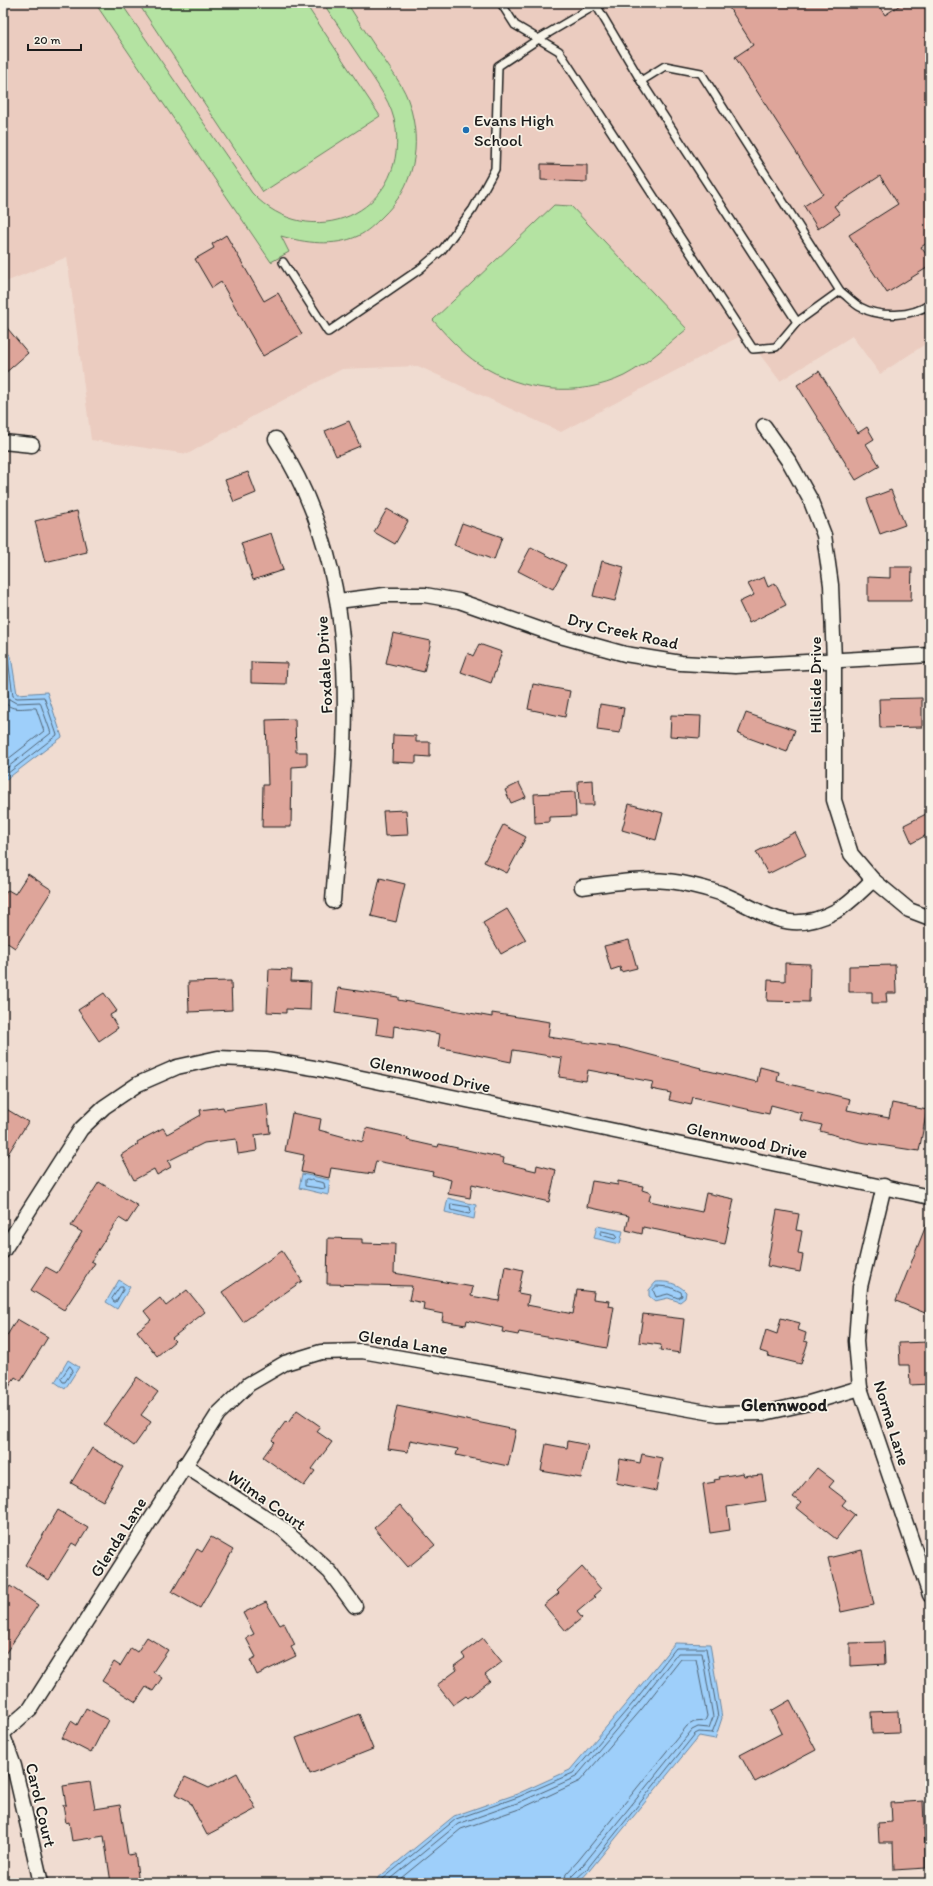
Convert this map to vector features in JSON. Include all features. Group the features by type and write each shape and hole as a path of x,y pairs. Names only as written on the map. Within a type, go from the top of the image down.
{"street":[{"name":"Hillside Drive","path":"764,426 790,464 806,493 824,535 831,584 834,661 834,800 851,854 873,880 909,910 930,918"},
{"name":"Foxdale Drive","path":"276,439 294,467 315,514 328,555 338,601 344,652 346,705 333,901"},
{"path":"3,442 32,445"},
{"name":"Dry Creek Road","path":"338,601 385,596 425,596 459,601 553,634 626,654 681,663 735,666 930,655"},
{"path":"582,887 634,880 662,880 690,885 720,894 766,916 793,922 816,920 838,910 873,880"},
{"name":"Glennwood Drive","path":"3,1251 81,1129 104,1107 138,1084 157,1075 176,1067 218,1058 266,1060 314,1068 930,1196"},
{"name":"Norma Lane","path":"884,1186 860,1288 856,1341 860,1388 930,1595"},
{"name":"Glenda Lane","path":"3,1733 30,1709 184,1465 218,1414 249,1384 285,1363 321,1352 362,1351 718,1414 764,1413 809,1403 860,1388"},
{"name":"Wilma Court","path":"184,1465 283,1529 330,1572 355,1606"},
{"name":"Carol Court","path":"3,1736 14,1766 41,1883"}],"lane":[{"path":"500,3 515,25 540,38 559,51 753,349 776,347 797,322 840,291"},
{"path":"283,262 328,332 420,269 442,250 473,209 494,169 498,66 540,38 596,5 641,81 797,322"},
{"path":"641,81 665,66 701,73 840,291 861,307 891,315 922,310 930,304"}],"shaded area":[{"name":"Evans High School","path":"3,3 930,3 930,341 880,374 852,336 780,381 744,334 561,432 418,366 342,369 255,415 188,454 91,440 67,257 3,283"}],"green space":[{"path":"95,3 121,3 252,193 275,211 300,221 326,222 350,216 370,203 386,183 395,158 396,129 392,111 374,79 323,3 347,3 400,83 409,103 413,119 415,150 413,165 402,193 374,225 361,234 349,239 339,242 320,243 281,236 289,252 271,262"},
{"path":"138,3 305,3 380,116 263,192"},
{"path":"554,205 571,206 687,329 641,366 624,376 606,383 588,387 550,389 513,381 479,364 460,349 433,320"}],"water":[{"path":"3,649 11,656 17,694 47,692 62,737 3,782"},
{"path":"302,1174 330,1180 328,1195 299,1188"},
{"path":"448,1198 476,1205 474,1219 445,1212"},
{"path":"597,1226 623,1231 620,1244 594,1238"},
{"path":"119,1280 130,1287 117,1309 106,1302"},
{"path":"656,1282 668,1282 679,1286 686,1292 685,1298 680,1302 668,1298 655,1301 649,1296 649,1290"},
{"path":"68,1360 79,1367 65,1389 55,1382"},
{"path":"675,1643 710,1644 722,1718 715,1739 699,1736 578,1883 372,1883 454,1816 517,1794 570,1770"}],"building":[{"path":"726,3 877,3 885,15 903,3 926,3 930,8 930,241 921,247 930,260 930,266 887,293 849,235 898,204 880,176 834,206 840,214 818,229 804,206 823,194 735,57 753,45"},
{"path":"541,164 587,165 587,182 541,180"},
{"path":"226,235 264,301 278,293 302,334 263,356 221,282 212,288 195,259 214,248 212,244"},
{"path":"3,323 28,353 3,375"},
{"path":"819,371 858,433 867,427 874,439 866,444 880,466 856,480 797,385"},
{"path":"349,421 360,446 336,456 325,431"},
{"path":"248,472 256,493 234,502 225,480"},
{"path":"891,490 905,525 880,534 867,499"},
{"path":"387,509 408,521 395,544 374,532"},
{"path":"77,511 87,552 45,562 35,521"},
{"path":"462,523 502,537 494,560 454,545"},
{"path":"271,533 283,570 253,580 241,543"},
{"path":"531,547 566,565 553,589 518,571"},
{"path":"602,561 624,567 615,601 593,596"},
{"path":"890,567 912,567 911,601 868,601 868,577 890,578"},
{"path":"764,577 768,587 775,583 786,605 749,623 739,602 754,595 748,584"},
{"path":"393,633 431,641 424,672 386,663"},
{"path":"479,644 502,652 491,683 461,672 468,653 473,656"},
{"path":"251,662 287,663 286,684 251,683"},
{"path":"533,684 570,691 565,717 528,709"},
{"path":"922,698 922,727 880,728 879,699"},
{"path":"600,704 624,708 620,733 597,730"},
{"path":"746,713 795,730 787,752 738,734"},
{"path":"671,715 701,716 700,738 670,736"},
{"path":"295,719 296,752 307,752 307,766 292,767 291,827 262,827 263,785 268,785 266,720"},
{"path":"393,735 416,736 416,742 430,742 430,757 416,756 416,763 392,762"},
{"path":"593,780 594,805 579,805 578,781"},
{"path":"519,783 526,797 511,803 505,790"},
{"path":"575,792 576,816 549,817 549,822 535,823 534,794"},
{"path":"629,804 663,813 656,840 622,830"},
{"path":"406,810 408,835 385,836 383,811"},
{"path":"930,812 930,833 912,843 904,825"},
{"path":"503,825 526,837 507,873 484,862"},
{"path":"795,832 806,855 768,874 756,852"},
{"path":"28,874 52,890 15,948 3,940 3,897 8,890 15,894"},
{"path":"380,878 405,884 396,922 371,916"},
{"path":"507,909 526,940 501,954 483,923"},
{"path":"629,940 637,968 621,972 620,967 611,970 604,946"},
{"path":"785,963 810,964 809,1002 767,1001 768,980 785,981"},
{"path":"895,965 896,993 886,993 887,1003 872,1003 872,992 849,992 849,966"},
{"path":"269,969 292,970 291,981 311,982 310,1010 286,1009 286,1013 267,1012"},
{"path":"231,981 232,1010 189,1012 188,982"},
{"path":"338,988 398,997 398,1000 492,1017 492,1013 550,1022 548,1037 624,1048 701,1068 700,1069 757,1082 760,1067 779,1072 777,1081 850,1099 847,1110 889,1118 892,1103 927,1110 919,1151 860,1142 820,1131 822,1125 800,1120 802,1113 771,1105 769,1114 693,1097 691,1105 669,1100 671,1093 651,1089 653,1082 588,1070 586,1081 559,1077 562,1058 513,1050 511,1062 438,1047 440,1034 394,1026 393,1037 376,1034 378,1019 335,1013"},
{"path":"104,993 117,1011 110,1015 118,1028 99,1041 78,1010"},
{"path":"267,1104 270,1133 255,1135 257,1151 238,1154 236,1139 204,1143 168,1161 171,1167 157,1175 154,1169 134,1180 121,1155 138,1144 137,1142 163,1128 167,1134 201,1115 200,1110 223,1107 224,1110"},
{"path":"3,1107 28,1122 3,1162"},
{"path":"292,1113 321,1119 319,1130 363,1142 366,1128 399,1135 408,1138 407,1140 438,1147 439,1144 504,1158 503,1163 536,1171 537,1165 556,1170 549,1202 472,1184 470,1198 448,1194 451,1180 432,1175 433,1172 376,1161 373,1174 331,1168 329,1178 301,1172 304,1155 285,1151"},
{"path":"592,1181 618,1185 618,1181 643,1186 642,1190 651,1193 649,1201 702,1212 706,1193 734,1199 725,1244 643,1227 642,1234 626,1230 629,1216 587,1207"},
{"path":"99,1182 138,1206 127,1223 119,1218 91,1261 95,1263 64,1310 31,1290 46,1267 57,1273 82,1232 71,1226"},
{"path":"777,1210 799,1214 796,1230 802,1231 798,1254 803,1255 800,1272 767,1266"},
{"path":"929,1218 930,1300 925,1313 896,1301"},
{"path":"328,1238 362,1239 362,1243 395,1244 394,1273 473,1287 471,1296 499,1301 505,1266 523,1270 518,1293 529,1295 527,1305 573,1314 577,1290 594,1292 593,1299 609,1301 608,1306 614,1307 607,1348 519,1332 518,1335 502,1332 503,1328 467,1320 466,1325 442,1321 443,1314 423,1310 424,1303 409,1300 412,1286 327,1284"},
{"path":"282,1251 302,1281 243,1322 222,1292"},
{"path":"187,1290 205,1312 172,1338 175,1341 157,1356 137,1331 151,1320 144,1311 160,1298 166,1306"},
{"path":"643,1314 684,1319 680,1353 660,1350 661,1345 639,1342"},
{"path":"781,1318 800,1323 798,1330 806,1333 804,1341 808,1342 801,1364 768,1356 769,1354 760,1351 766,1330 777,1334"},
{"path":"17,1319 48,1337 21,1381 15,1377 3,1397 3,1342"},
{"path":"930,1342 930,1384 910,1385 909,1365 900,1365 899,1343"},
{"path":"137,1377 158,1392 141,1415 151,1422 134,1446 104,1424"},
{"path":"397,1406 516,1430 508,1466 456,1455 458,1449 410,1440 408,1452 388,1449"},
{"path":"297,1410 320,1426 316,1431 332,1442 312,1469 315,1471 304,1486 263,1457 274,1442 272,1440 286,1421 288,1423"},
{"path":"568,1441 588,1445 581,1478 541,1471 546,1444 567,1448"},
{"path":"92,1448 123,1467 103,1501 71,1483"},
{"path":"642,1454 662,1458 656,1491 616,1483 620,1459 640,1463"},
{"path":"817,1468 834,1481 829,1487 846,1500 842,1505 855,1515 836,1539 797,1508 801,1503 793,1497"},
{"path":"743,1473 744,1476 762,1475 766,1501 727,1507 730,1530 710,1533 703,1484 715,1482 714,1480 720,1479 719,1477"},
{"path":"400,1505 435,1545 408,1567 374,1528"},
{"path":"58,1510 88,1528 77,1546 72,1543 49,1580 25,1565"},
{"path":"211,1537 233,1550 200,1608 172,1592 197,1549 202,1552"},
{"path":"862,1550 874,1605 841,1612 828,1558"},
{"path":"582,1567 601,1589 593,1596 595,1597 577,1612 582,1618 566,1631 544,1605 559,1593 557,1591"},
{"path":"10,1586 38,1605 3,1657 3,1597"},
{"path":"266,1602 280,1625 284,1623 295,1645 291,1647 296,1656 257,1675 250,1660 256,1657 246,1638 254,1634 243,1613"},
{"path":"147,1637 168,1650 153,1672 162,1678 153,1691 146,1687 136,1702 102,1681 114,1662 120,1666 131,1648 137,1652"},
{"path":"483,1638 502,1662 485,1675 490,1681 468,1698 466,1696 453,1705 437,1685 457,1670 454,1666 465,1658 462,1654"},
{"path":"884,1642 885,1664 850,1666 850,1643"},
{"path":"790,1700 816,1750 755,1782 740,1755 782,1733 771,1711"},
{"path":"86,1708 108,1720 91,1753 62,1738 71,1721 77,1725"},
{"path":"898,1711 899,1733 872,1734 871,1712"},
{"path":"359,1714 373,1749 310,1774 296,1738"},
{"path":"237,1773 256,1809 207,1835 189,1801 176,1794 185,1777 209,1788"},
{"path":"90,1782 95,1809 120,1805 128,1855 135,1854 139,1883 111,1883 104,1836 72,1841 69,1822 66,1823 63,1805 66,1805 63,1786"},
{"path":"923,1801 926,1868 894,1870 893,1843 879,1843 878,1823 892,1822 891,1803"}],"place":[{"name":"Evans High School","path":"466,130"}],"district":[{"name":"Glennwood","path":"784,1405"}]}
